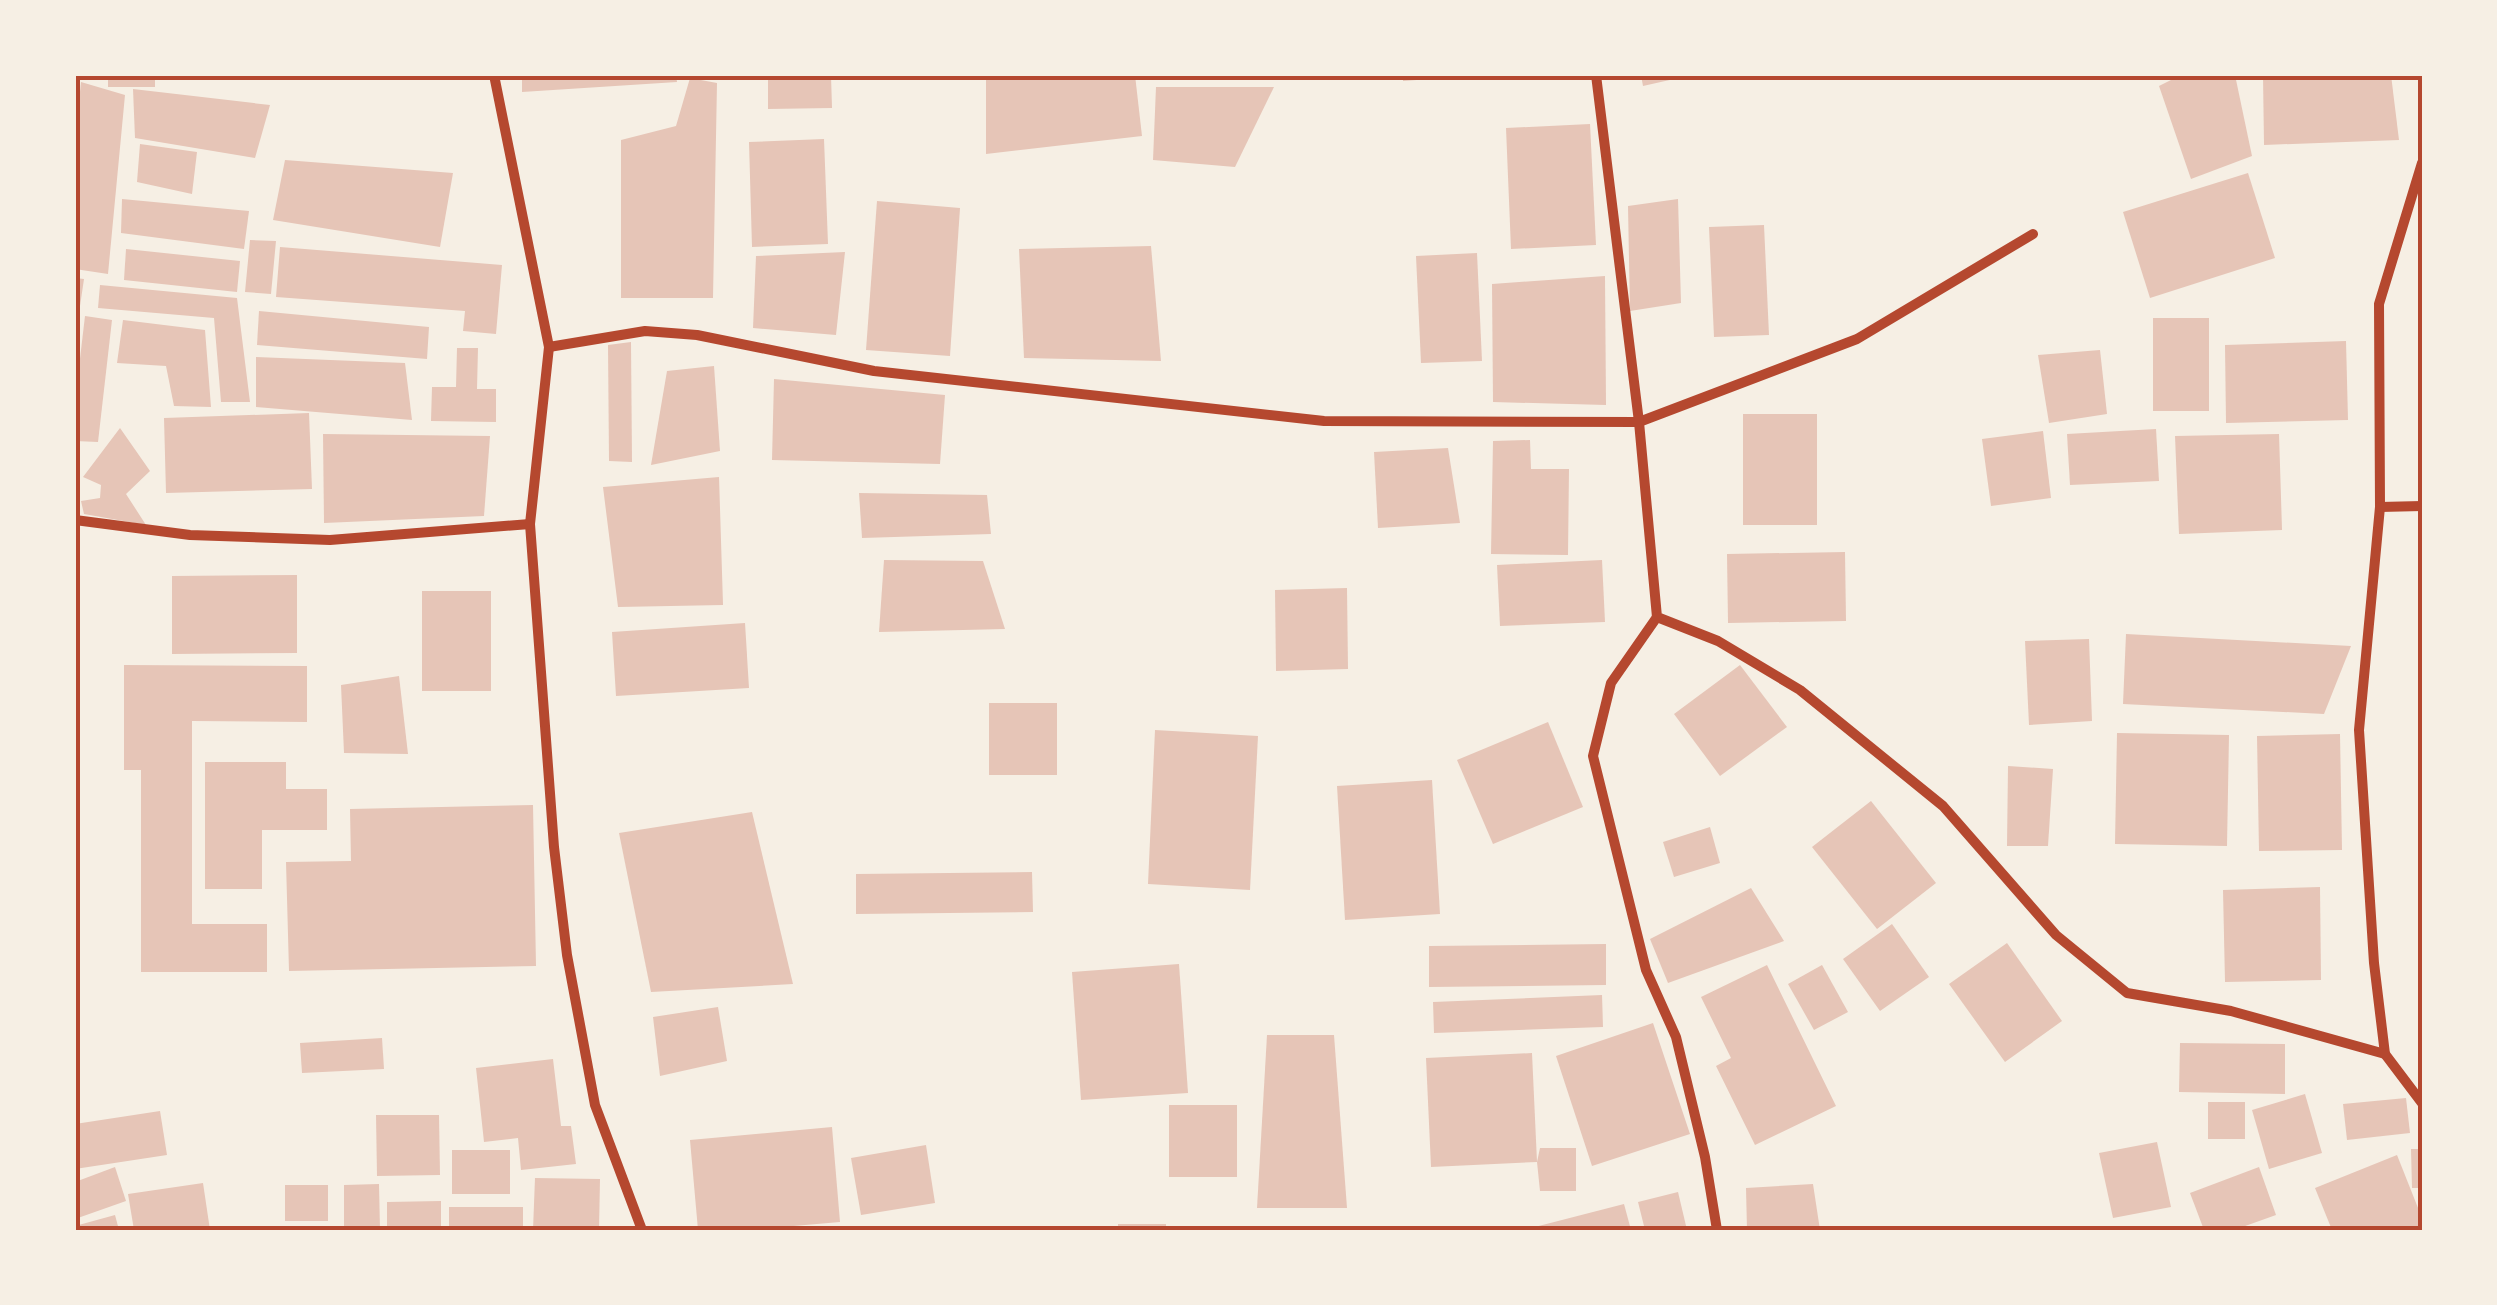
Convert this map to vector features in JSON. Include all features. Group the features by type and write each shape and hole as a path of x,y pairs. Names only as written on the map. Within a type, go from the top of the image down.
{"street":[{"path":"494,75 549,346 530,524 566,955 595,1105 642,1230"},
{"path":"1596,75 1639,422 1657,617 1611,683 1593,756 1646,970 1676,1036 1705,1157 1717,1230"},
{"path":"2422,163 2379,304 2380,507 2359,730 2374,963 2385,1054 2422,1103"},
{"path":"549,346 645,330 697,335 874,372 1324,421 1639,422 1857,340 2033,234"},
{"path":"2380,507 2422,506"},
{"path":"75,520 190,535 330,540 530,524"},
{"path":"1657,617 1718,641 1800,690 1943,806 2056,935 2127,993 2231,1011 2385,1054"}],"building":[{"path":"108,75 155,75 155,87 108,87"},
{"path":"522,75 676,75 677,82 522,92"},
{"path":"768,75 831,75 832,108 768,109"},
{"path":"986,75 1135,75 1142,136 986,154"},
{"path":"1403,75 1444,75 1444,78 1403,81"},
{"path":"1641,75 1683,75 1683,77 1643,86"},
{"path":"2181,75 2235,75 2252,156 2191,179 2159,86"},
{"path":"2263,75 2391,75 2399,140 2264,145"},
{"path":"690,78 717,83 713,298 621,298 621,140 676,126"},
{"path":"81,82 125,95 108,274 75,269 75,141"},
{"path":"1156,87 1274,87 1235,167 1153,160"},
{"path":"133,89 270,105 255,158 135,138"},
{"path":"1590,124 1596,245 1511,249 1506,128"},
{"path":"824,139 828,244 752,247 749,142"},
{"path":"140,144 197,152 192,194 137,182"},
{"path":"285,160 453,173 440,247 273,220"},
{"path":"2248,173 2275,258 2150,298 2123,212"},
{"path":"122,199 249,211 244,249 121,233"},
{"path":"1678,199 1681,303 1630,311 1628,206"},
{"path":"877,201 960,208 950,356 866,350"},
{"path":"1764,225 1769,335 1714,337 1709,227"},
{"path":"250,240 276,241 271,294 245,292"},
{"path":"1151,246 1161,361 1024,358 1019,249"},
{"path":"280,247 502,265 496,334 463,331 465,311 276,297"},
{"path":"126,249 240,261 237,292 124,280"},
{"path":"845,252 836,335 753,328 756,256"},
{"path":"1477,253 1482,361 1421,363 1416,256"},
{"path":"1605,276 1606,405 1493,402 1492,284"},
{"path":"75,278 84,279 80,306 75,305"},
{"path":"100,285 237,298 250,402 221,402 214,318 98,308"},
{"path":"259,311 429,327 427,359 257,345"},
{"path":"85,316 112,320 98,442 75,441 75,401"},
{"path":"2153,318 2209,318 2209,411 2153,411"},
{"path":"123,320 205,330 211,407 174,406 166,366 117,363"},
{"path":"2346,341 2348,420 2226,423 2225,345"},
{"path":"631,342 632,462 609,461 608,345"},
{"path":"457,348 478,348 477,389 496,389 496,422 431,421 432,387 456,387"},
{"path":"2100,350 2107,414 2049,423 2038,355"},
{"path":"256,357 405,363 412,420 256,407"},
{"path":"714,366 720,451 651,465 667,371"},
{"path":"774,379 945,395 940,464 772,460"},
{"path":"309,413 312,489 166,493 164,418"},
{"path":"1743,414 1817,414 1817,525 1743,525"},
{"path":"120,428 150,471 126,494 146,525 84,514 81,501 100,498 101,485 83,477"},
{"path":"2156,429 2159,481 2070,485 2067,434"},
{"path":"2043,431 2051,498 1991,506 1982,439"},
{"path":"323,434 490,436 484,516 324,523"},
{"path":"2279,434 2282,530 2179,534 2175,436"},
{"path":"1530,440 1531,469 1569,469 1568,555 1491,554 1493,441"},
{"path":"1448,448 1460,523 1378,528 1374,452"},
{"path":"719,477 723,605 618,607 603,487"},
{"path":"859,493 987,495 991,534 862,538"},
{"path":"1845,552 1846,621 1728,623 1727,554"},
{"path":"884,560 983,561 1005,629 879,632"},
{"path":"1602,560 1605,622 1500,626 1497,565"},
{"path":"297,575 297,653 172,654 172,576"},
{"path":"1347,588 1348,669 1276,671 1275,590"},
{"path":"422,591 491,591 491,691 422,691"},
{"path":"745,623 749,688 616,696 612,632"},
{"path":"2126,634 2351,646 2324,714 2123,704"},
{"path":"2089,639 2092,721 2029,725 2025,641"},
{"path":"124,665 307,666 307,722 192,721 192,924 267,924 267,972 141,972 141,770 124,770"},
{"path":"1740,665 1787,727 1720,776 1674,714"},
{"path":"399,676 408,754 344,753 341,685"},
{"path":"989,703 1057,703 1057,775 989,775"},
{"path":"1548,722 1583,807 1493,844 1457,760"},
{"path":"1155,730 1258,736 1250,890 1148,884"},
{"path":"2117,733 2229,735 2227,846 2115,844"},
{"path":"2340,734 2342,850 2259,851 2257,736"},
{"path":"205,762 286,762 286,789 327,789 327,830 262,830 262,889 205,889"},
{"path":"2008,766 2053,769 2048,846 2007,846"},
{"path":"1432,780 1440,914 1345,920 1337,786"},
{"path":"1871,801 1936,883 1877,929 1812,847"},
{"path":"533,805 536,966 289,971 286,862 351,861 350,809"},
{"path":"752,812 793,984 651,992 619,833"},
{"path":"1710,827 1720,863 1674,877 1663,842"},
{"path":"1032,872 1033,912 856,914 856,874"},
{"path":"2320,887 2321,980 2225,982 2223,890"},
{"path":"1751,888 1784,941 1668,983 1650,939"},
{"path":"1892,924 1929,977 1880,1011 1843,959"},
{"path":"2007,943 2062,1021 2005,1062 1949,984"},
{"path":"1606,944 1606,985 1429,987 1429,946"},
{"path":"1179,964 1188,1093 1081,1100 1072,972"},
{"path":"1767,965 1836,1106 1755,1145 1716,1066 1731,1058 1701,997"},
{"path":"1822,965 1848,1012 1814,1030 1788,984"},
{"path":"1602,995 1603,1027 1434,1033 1433,1002"},
{"path":"718,1007 727,1061 660,1076 653,1017"},
{"path":"1653,1023 1690,1134 1592,1166 1556,1056"},
{"path":"1267,1035 1334,1035 1347,1208 1257,1208"},
{"path":"382,1038 384,1069 302,1073 300,1043"},
{"path":"2180,1043 2285,1044 2285,1094 2179,1092"},
{"path":"1532,1053 1537,1162 1431,1167 1426,1058"},
{"path":"553,1059 561,1126 571,1126 576,1164 521,1170 518,1138 484,1142 476,1068"},
{"path":"2305,1094 2322,1153 2269,1169 2252,1110"},
{"path":"2406,1098 2410,1133 2347,1140 2343,1104"},
{"path":"2208,1102 2245,1102 2245,1139 2208,1139"},
{"path":"1169,1105 1237,1105 1237,1177 1169,1177"},
{"path":"160,1111 167,1155 75,1169 75,1124"},
{"path":"376,1115 439,1115 440,1175 377,1176"},
{"path":"832,1127 840,1222 698,1230 690,1140"},
{"path":"2157,1142 2171,1207 2113,1218 2099,1153"},
{"path":"926,1145 935,1203 861,1215 851,1158"},
{"path":"1540,1148 1576,1148 1576,1191 1540,1191"},
{"path":"2411,1149 2422,1149 2422,1188 2412,1188"},
{"path":"452,1150 510,1150 510,1194 452,1194"},
{"path":"2397,1155 2422,1218 2422,1230 2332,1230 2315,1188"},
{"path":"115,1167 126,1201 75,1219 75,1182"},
{"path":"2259,1167 2276,1215 2234,1230 2204,1230 2190,1193"},
{"path":"535,1178 600,1179 599,1230 533,1230"},
{"path":"203,1183 210,1230 134,1230 128,1194"},
{"path":"379,1184 380,1230 344,1230 344,1185"},
{"path":"1813,1184 1820,1230 1747,1230 1746,1188"},
{"path":"285,1185 328,1185 328,1221 285,1221"},
{"path":"1678,1192 1687,1230 1645,1230 1638,1202"},
{"path":"441,1201 441,1230 387,1230 387,1202"},
{"path":"1624,1204 1631,1230 1527,1230 1527,1229"},
{"path":"449,1207 523,1207 523,1230 449,1230"},
{"path":"115,1215 119,1230 75,1230 75,1226"},
{"path":"1118,1224 1166,1224 1166,1230 1118,1230"}]}
